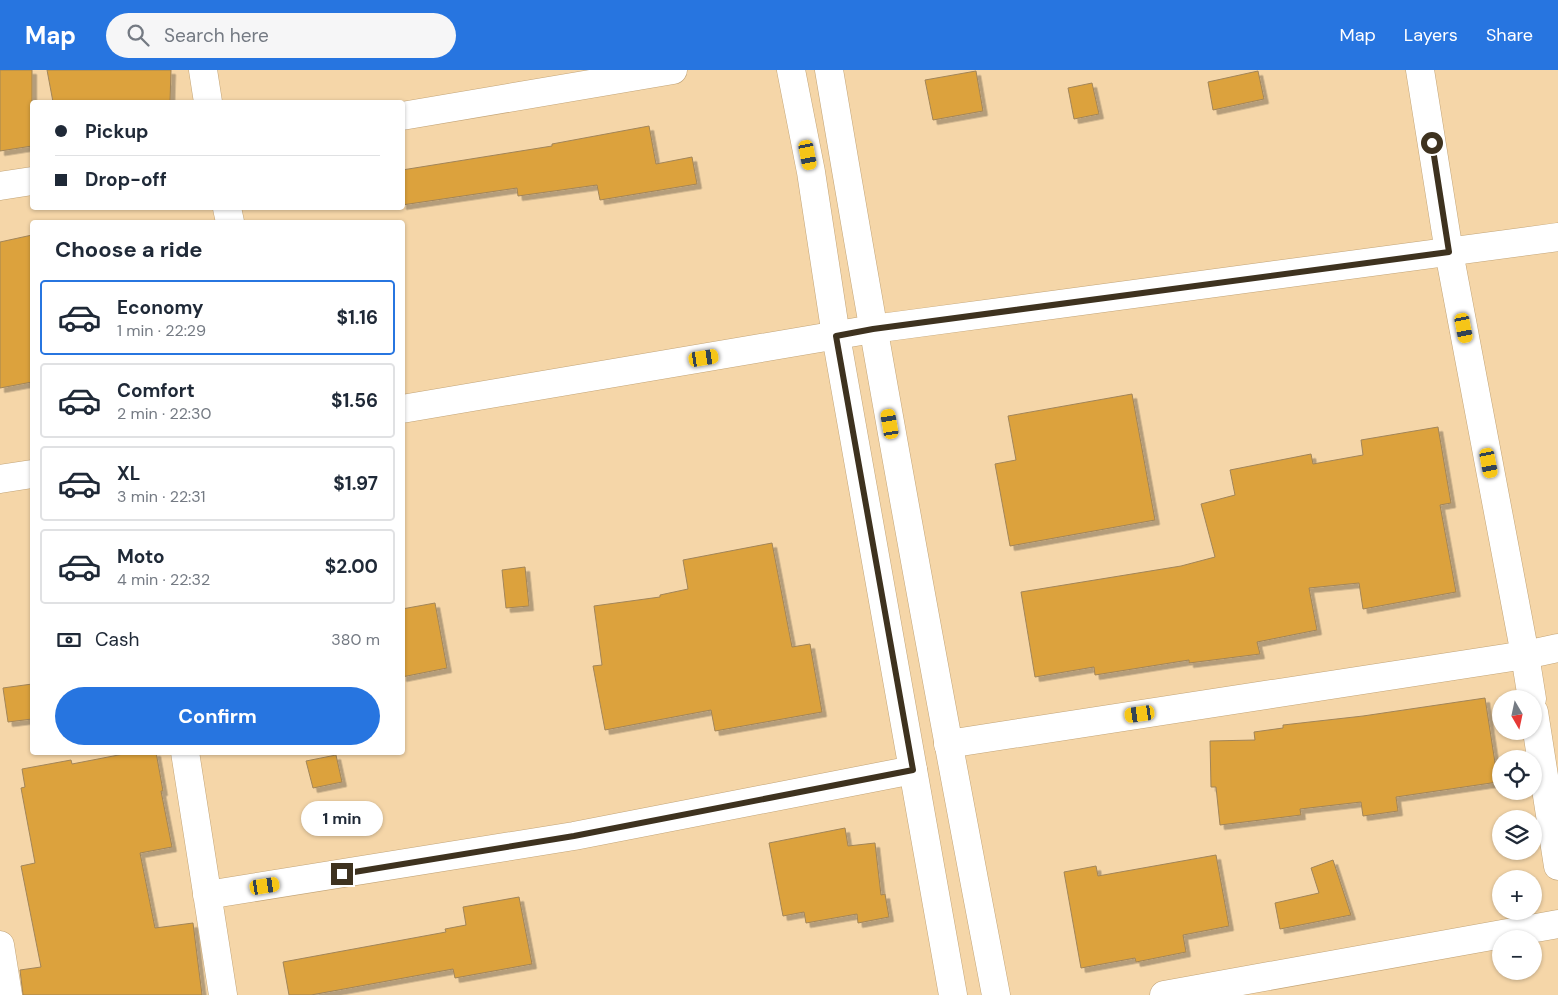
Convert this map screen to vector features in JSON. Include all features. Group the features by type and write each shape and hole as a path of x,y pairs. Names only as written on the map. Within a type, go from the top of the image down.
{"street":[{"path":"203,70 208,100"},
{"path":"405,115 673,70"},
{"path":"791,70 811,172 836,336 953,995"},
{"path":"829,70 873,329 948,744 996,995"},
{"path":"1420,70 1449,252 1531,690"},
{"path":"0,186 30,181"},
{"path":"405,408 873,329 1558,237"},
{"path":"0,480 30,474"},
{"path":"948,744 1525,655 1558,648"},
{"path":"1538,740 1558,866"},
{"path":"185,755 223,995"},
{"path":"207,895 574,836 913,770"},
{"path":"1164,995 1558,924"},
{"path":"0,945 8,995"}],"building":[{"path":"0,70 32,70 30,146 0,151"},
{"path":"47,70 171,70 170,100 53,100"},
{"path":"976,71 983,111 933,120 925,80"},
{"path":"1258,71 1264,99 1213,110 1208,82"},
{"path":"1092,83 1099,114 1074,119 1068,88"},
{"path":"649,126 656,164 692,157 697,184 600,200 597,185 518,196 517,188 405,205 405,170 552,146 552,144"},
{"path":"30,235 30,382 0,388 0,242"},
{"path":"1132,394 1155,520 1010,546 995,464 1016,460 1008,416"},
{"path":"1438,427 1451,503 1440,505 1456,592 1363,609 1359,583 1309,588 1317,630 1257,642 1260,654 1189,663 1189,660 1095,675 1094,667 1035,677 1021,592 1181,566 1215,557 1201,504 1235,495 1230,470 1311,454 1313,464 1363,455 1361,440"},
{"path":"772,543 792,647 810,644 822,712 715,731 711,710 605,730 593,666 602,665 594,606 660,597 660,595 688,589 683,560"},
{"path":"525,567 529,606 506,608 502,570"},
{"path":"435,603 447,668 405,676 405,608"},
{"path":"30,684 30,719 8,722 3,688"},
{"path":"1485,698 1493,750 1492,783 1396,797 1398,811 1363,816 1361,802 1300,809 1301,815 1220,825 1216,787 1211,787 1210,741 1255,740 1254,732 1283,728 1283,725 1363,716"},
{"path":"118,755 157,755 163,791 161,791 172,847 140,853 155,928 193,923 202,995 23,995 20,970 41,967 21,866 35,863 21,788 25,787 22,769 71,760 72,764"},
{"path":"336,755 342,782 313,788 306,761"},
{"path":"845,828 848,846 875,843 881,895 885,894 889,917 858,923 857,914 806,923 804,912 783,916 769,843"},
{"path":"1216,855 1229,926 1183,935 1186,952 1136,962 1135,958 1081,968 1064,872 1096,866 1098,876"},
{"path":"1333,860 1351,915 1280,929 1275,903 1319,893 1311,868"},
{"path":"519,897 532,964 455,978 453,969 311,995 289,995 283,962 446,932 445,929 466,925 463,907"}],"route":[{"path":"342,874 574,836 913,770 836,336 873,329 1449,252 1432,143"}]}
